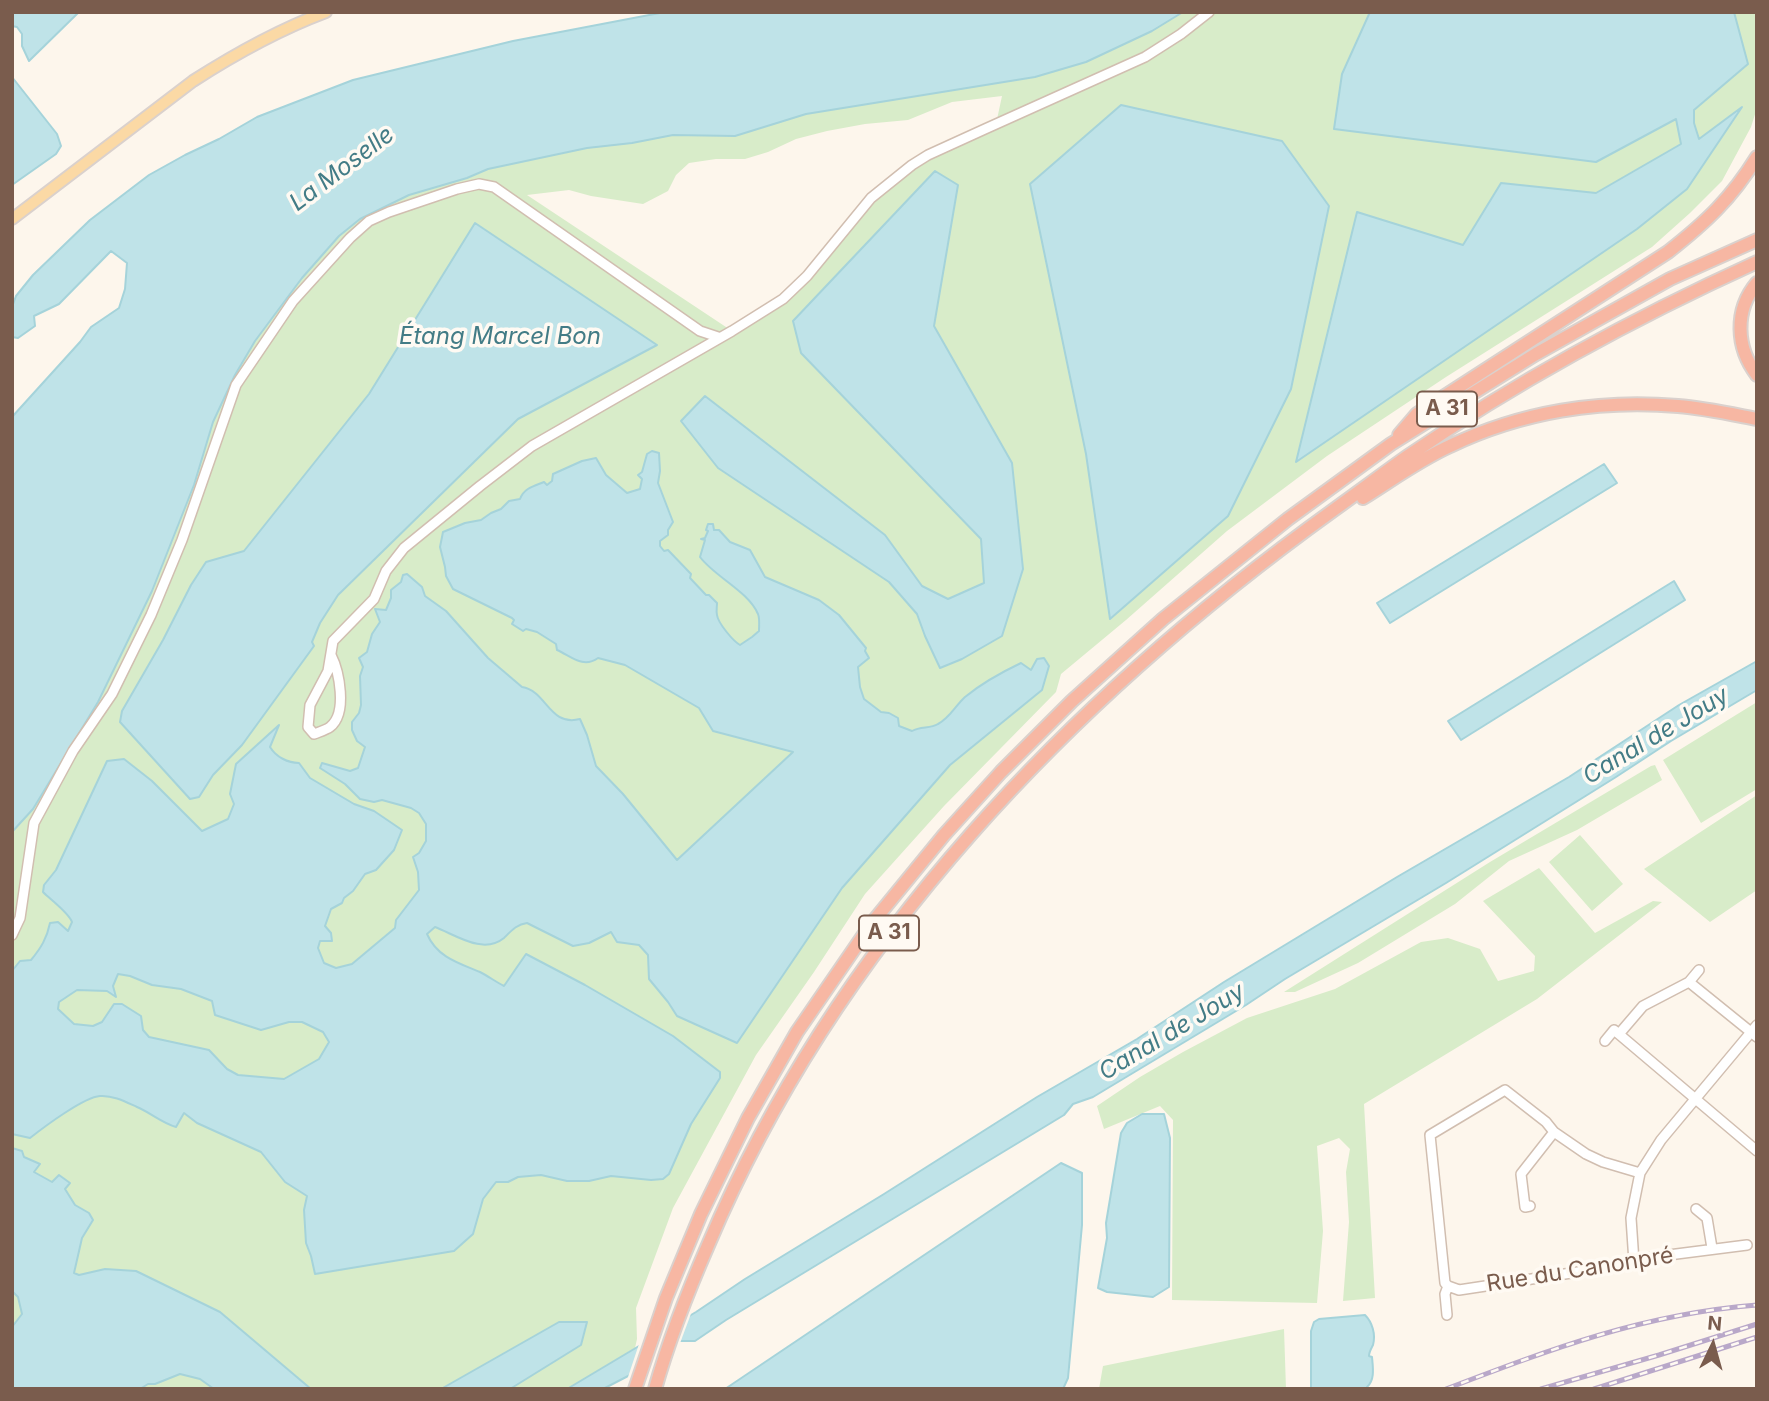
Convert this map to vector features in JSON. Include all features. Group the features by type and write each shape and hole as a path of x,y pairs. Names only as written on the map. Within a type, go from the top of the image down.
{"highway":[{"path":"1391,444 1417,414 1668,252 1702,226 1734,192 1757,157"},
{"path":"1671,279 1757,231"},
{"name":"A 31","path":"635,1389 683,1254 719,1174 797,1032 872,923 944,835 1001,772 1072,701 1163,619 1288,519 1391,444 1536,354 1671,279 1757,240"},
{"name":"A 31","path":"657,1383 686,1298 736,1181 795,1073 857,976 926,886 975,829 1084,716 1258,565 1409,455 1513,390 1650,313 1757,262"},
{"path":"1757,283 1747,298 1740,327 1748,362 1757,375"},
{"path":"1296,537 1450,445 1532,416 1583,407 1653,404 1757,419"}],"main road":[{"path":"12,219 218,65 267,38 326,12"}],"street":[{"path":"331,655 340,683 337,719 330,727 314,734 308,727 310,705 328,671 333,641 374,599 386,571 404,548 532,446 783,299 807,276 871,198 912,165 928,155 1145,57 1209,12"},
{"path":"12,935 20,918 34,823 73,751 112,694 151,615 182,540 236,385 293,301 349,238 369,222 390,212 457,189 479,184 494,187 700,331 718,337"},
{"path":"1619,1034 1643,1006 1689,982 1699,970"},
{"path":"1634,1262 1631,1218 1640,1173 1653,1150 1694,1099 1755,1031 1689,982"},
{"path":"1605,1041 1614,1030 1757,1151"},
{"path":"1447,1315 1445,1294 1448,1286 1443,1277 1430,1135 1505,1090 1546,1122 1554,1132 1586,1154 1640,1173"},
{"path":"1530,1206 1525,1207 1521,1174 1554,1132"},
{"path":"1696,1209 1707,1218 1712,1248"},
{"name":"Rue du Canonpré","path":"1448,1286 1459,1290 1612,1267 1645,1258 1747,1245"}],"green space":[{"path":"1183,12 1757,12 1757,108 1751,127 1722,181 1652,247 1327,456 1227,531 1061,674 1056,692 944,806 865,894 756,1055 673,1208 636,1308 635,1348 567,1389 12,1389 12,832 33,809 98,702 152,591 194,485 213,422 235,375 255,341 302,278 339,236 360,219 409,195 488,169 587,148 673,135 735,136 806,114 1035,77 1086,62 1152,31","holes":["1002,96 996,124 912,165 871,198 783,299 732,331 527,195 569,190 643,204 668,191 676,175 689,163 745,159 796,139 827,131 908,120 952,102"]},
{"path":"1757,702 1757,789 1701,823 1663,760"},
{"path":"1655,765 1662,780 1577,830 1509,861 1455,904 1358,963 1295,992 1284,992 1490,862"},
{"path":"1757,795 1757,890 1710,922 1644,869"},
{"path":"1580,835 1623,884 1592,911 1549,862"},
{"path":"1539,868 1595,933 1653,901 1662,902 1537,999 1364,1104 1375,1298 1343,1301 1349,1222 1346,1172 1350,1149 1339,1138 1317,1146 1323,1231 1317,1303 1172,1300 1173,1120 1160,1106 1104,1129 1097,1106 1140,1077 1247,1018 1335,989 1421,942 1448,938 1480,949 1498,981 1534,971 1535,956 1483,901"},
{"path":"1284,1329 1286,1389 1099,1389 1103,1366"}],"water":[{"path":"12,12 79,12 29,61 22,46 22,34 17,27 12,26"},
{"name":"La Moselle","path":"665,12 1183,12 1152,31 1086,62 1035,77 806,114 735,136 673,135 587,148 488,169 409,195 360,219 339,236 302,278 255,341 235,375 213,422 194,485 152,591 98,702 33,809 12,832 12,417 91,327 119,308 125,289 127,263 111,251 59,304 34,316 35,326 18,338 12,337 12,307 16,296 33,275 90,220 149,175 257,117 353,80 513,41"},
{"path":"1370,12 1734,12 1748,64 1694,110 1694,123 1699,139 1742,107 1687,189 1637,229 1296,462 1357,212 1463,245 1501,183 1596,193 1681,144 1676,119 1596,162 1334,129 1342,74"},
{"path":"12,77 57,134 61,146 56,154 12,185"},
{"path":"1121,105 1282,141 1329,206 1291,389 1228,516 1110,619 1086,454 1030,184"},
{"path":"935,171 958,185 934,326 1012,463 1023,569 1002,636 940,668 917,614 889,582 718,468 681,421 705,396 885,535 922,586 948,599 984,583 981,539 801,353 793,321"},
{"name":"Étang Marcel Bon","path":"475,223 657,345 518,419 338,595 320,623 312,642 314,646 242,745 213,775 199,797 190,799 120,722 122,711 206,562 244,551 369,394"},
{"path":"652,451 659,453 658,483 673,522 668,535 660,541 660,546 664,551 668,550 691,574 690,578 717,603 720,622 740,645 759,631 759,616 747,598 700,557 705,540 701,539 705,538 708,524 713,524 714,530 719,530 730,542 750,550 765,577 819,600 839,615 866,648 869,658 858,667 864,699 881,712 898,718 899,726 912,731 938,724 971,692 1021,663 1031,670 1037,659 1044,658 1049,666 1042,690 950,765 842,888 737,1043 677,1016 649,979 648,955 639,945 617,942 611,932 589,943 573,946 527,923 517,926 496,943 487,945 470,942 435,927 427,934 442,954 504,986 526,954 673,1036 720,1072 720,1078 691,1124 669,1174 663,1179 651,1180 611,1176 589,1181 567,1181 541,1175 496,1182 483,1199 473,1234 454,1251 315,1274 306,1243 304,1210 307,1196 285,1182 261,1152 197,1123 184,1113 176,1127 124,1101 100,1096 75,1107 30,1138 12,1134 12,971 20,961 31,960 35,956 50,923 58,922 68,931 72,922 70,918 43,892 44,885 56,870 107,761 124,759 152,781 202,831 228,819 234,804 230,794 236,764 279,725 270,747 276,754 287,761 299,763 310,778 354,804 374,811 402,830 394,850 376,870 365,874 342,903 331,909 325,926 331,933 332,941 320,941 318,948 324,963 336,968 352,964 395,928 396,920 419,890 418,872 413,857 419,853 426,841 426,824 419,813 411,808 382,800 374,802 360,799 345,784 320,768 322,763 350,771 358,768 365,747 357,741 352,730 352,722 361,705 360,676 363,667 359,658 367,652 372,634 380,622 375,609 386,610 391,590 401,582 403,575 407,574 422,587 425,596 446,611 488,658 522,687 537,695 561,718 580,719 596,766 623,794 677,860 793,752 713,731 699,708 625,665 598,658 582,662 572,658 557,650 556,644 537,632 526,629 523,631 512,624 512,618 453,589 446,576 440,547 443,532 481,520 501,509 509,501 520,499 530,488 544,482 547,485 552,481 553,474 582,461 596,458 606,475 627,493 640,489 642,479 638,475 642,472 647,454","holes":["118,974 152,985 181,989 212,1001 215,1015 261,1030 289,1022 302,1022 323,1032 329,1042 319,1059 284,1079 238,1075 227,1069 209,1050 149,1037 143,1030 141,1016 122,1004 114,1004 102,1022 93,1026 74,1024 58,1009 59,1002 77,990 107,991 116,997 113,986"]},
{"path":"1604,464 1617,483 1390,623 1377,603"},
{"path":"1674,581 1685,600 1461,740 1448,721"},
{"name":"Canal de Jouy","path":"1757,661 1757,690 1446,883 1093,1097 1073,1104 1064,1115 695,1341 680,1341 630,1375 603,1389 567,1389 696,1312 1037,1097 1137,1039 1224,982 1569,777 1679,705"},
{"path":"1142,1114 1164,1114 1170,1138 1169,1287 1153,1297 1107,1292 1098,1288 1121,1133 1127,1123"},
{"path":"12,1148 22,1151 24,1157 40,1164 34,1172 52,1182 59,1175 70,1183 65,1189 75,1205 89,1213 93,1220 82,1238 74,1273 79,1275 105,1269 136,1271 220,1312 311,1389 214,1389 200,1379 180,1374 140,1389 12,1389 12,1327 22,1314 18,1297 12,1291"},
{"path":"1061,1163 1082,1173 1082,1225 1068,1378 1063,1389 725,1389"},
{"path":"1365,1315 1374,1337 1369,1356 1372,1357 1373,1373 1368,1389 1311,1389 1311,1331 1314,1322 1319,1319"},
{"path":"559,1322 587,1322 581,1345 510,1389 441,1389"}],"pier":[{"path":"692,1311 679,1346 627,1380 640,1341"}],"railway":[{"path":"1446,1389 1598,1335 1675,1316 1757,1305"},
{"path":"1541,1389 1757,1324"},
{"path":"1594,1389 1757,1337"}]}
